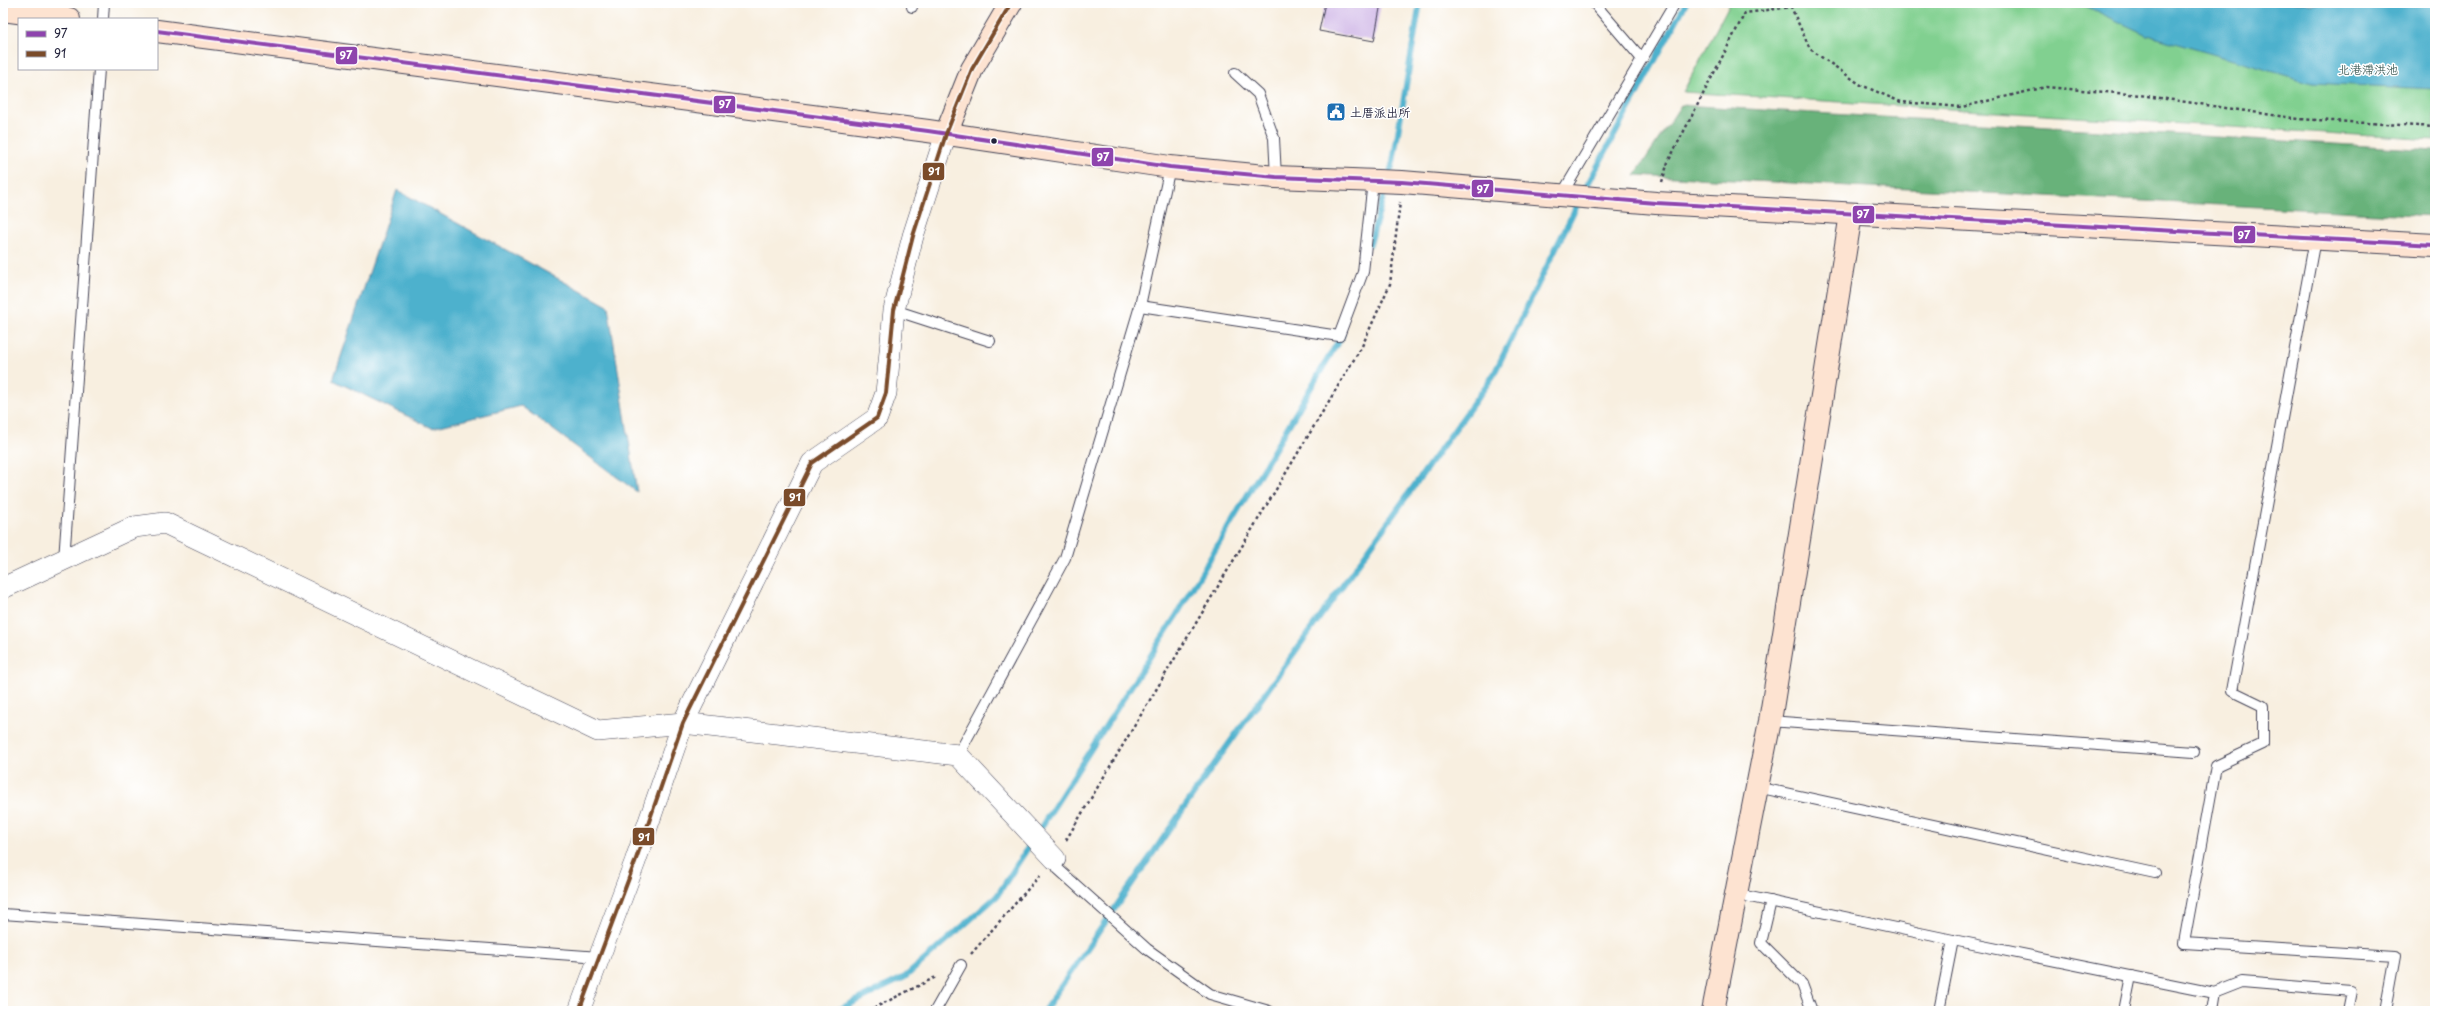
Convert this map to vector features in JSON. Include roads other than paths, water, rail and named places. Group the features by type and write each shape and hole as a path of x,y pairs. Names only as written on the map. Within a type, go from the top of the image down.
{"main road":[{"path":"946,134 972,69 1011,3"},
{"path":"3,10 62,18"},
{"path":"158,30 946,134 1170,167 1276,177 1402,182 1562,194 1656,203 2435,245"},
{"path":"1713,1011 1770,722 1851,214"}],"street":[{"path":"579,1011 635,862 683,723 812,463 877,418 886,393 894,310 913,236 946,134"},
{"path":"3,588 134,527 165,523 598,731 683,723 958,755 1055,859"}],"lane":[{"path":"103,18 104,3"},
{"path":"1594,3 1642,59"},
{"path":"1562,194 1675,3"},
{"path":"64,560 99,70"},
{"path":"1235,73 1258,94 1274,138 1276,177"},
{"path":"958,755 1065,558 1140,306 1170,167"},
{"path":"1140,306 1339,336 1363,272 1372,181"},
{"path":"2315,239 2232,691 2263,706 2263,744 2216,766 2184,943 2395,956 2385,1011"},
{"path":"894,310 990,341"},
{"path":"1770,722 2194,752"},
{"path":"1757,787 2155,873"},
{"path":"1055,859 1058,869 1147,949 1210,994 1269,1011"},
{"path":"1736,894 1953,940 2214,992 2242,982 2351,991 2348,1011"},
{"path":"1771,901 1760,943 1802,984 1812,1011"},
{"path":"3,914 600,957"},
{"path":"1939,1011 1953,940"},
{"path":"935,1011 961,965"},
{"path":"2124,1011 2131,976"},
{"path":"2210,1011 2214,992"}],"water":[{"path":"2079,3 2435,3 2435,89 2312,83 2147,35"},
{"path":"397,190 608,306 637,492 521,406 432,428 333,380"}],"waterway":[{"path":"1370,244 1393,162 1420,3"},
{"path":"1583,193 1686,3"},
{"path":"1044,1011 1213,766 1493,376 1579,201"},
{"path":"836,1011 905,977 997,896 1176,616 1342,335"}],"place":[{"name":"土厝派出所","path":"1336,112"}],"park label":[{"name":"北港滯洪池","path":"2368,69"}]}
